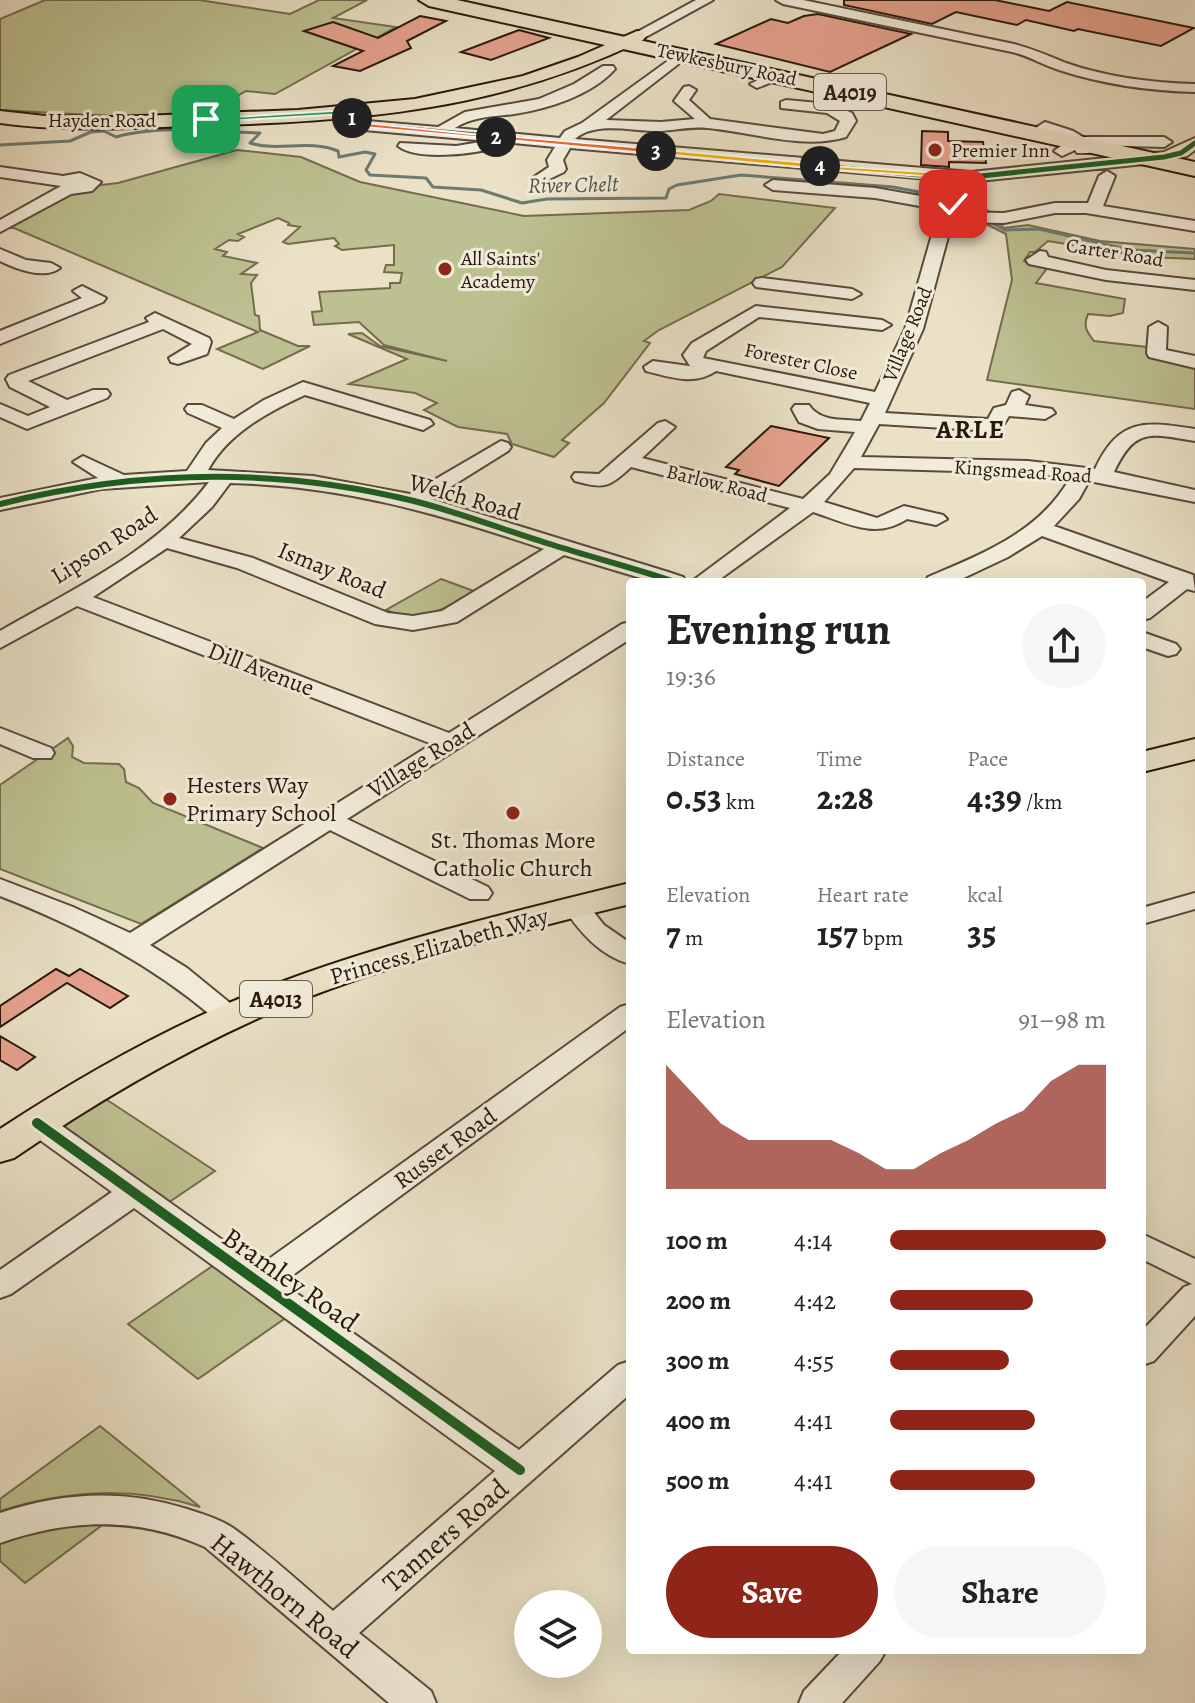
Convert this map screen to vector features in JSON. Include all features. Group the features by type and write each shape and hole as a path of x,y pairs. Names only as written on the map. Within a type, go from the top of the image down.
{"highway":[{"name":"Tewkesbury Road","path":"429,0 631,39 674,58 903,97 1182,153"},
{"name":"Tewkesbury Road","path":"494,13 584,30"},
{"path":"542,20 717,58 731,65"},
{"path":"662,24 674,58 599,64 598,48 584,30 662,24"},
{"name":"Tewkesbury Road","path":"674,58 731,65 767,80 1084,154 1182,153"}],"main road":[{"name":"Hayden Road","path":"0,117 64,122 348,112 480,91 599,64 631,39"},
{"path":"1146,761 1195,749"},
{"name":"Princess Elizabeth Way","path":"0,1148 119,1074 231,1018 318,981 390,957 626,894"}],"street":[{"path":"631,39 706,0"},
{"path":"783,0 1014,48 1043,56 1061,66 1143,83 1195,87"},
{"path":"567,123 674,58"},
{"path":"441,132 454,120 464,116 550,100 594,81 599,64"},
{"path":"689,90 681,101 702,117 703,123"},
{"path":"509,110 519,115 567,123 669,127 703,123 818,139 836,137 848,121 844,114 830,109 786,105"},
{"name":"Hayden Road","path":"348,112 353,120 364,125 971,177 1023,169 1084,154"},
{"path":"539,179 558,169 555,160 570,134 567,123"},
{"path":"1045,127 1084,154 1094,208"},
{"path":"381,142 462,151 486,146 498,137"},
{"path":"836,137 855,153"},
{"path":"1084,154 1108,140"},
{"name":"Hayden Road","path":"1023,169 1084,154"},
{"path":"0,172 65,185 0,227"},
{"name":"Village Road","path":"708,578 808,505 837,478 849,461 920,312 952,206 971,183 971,177"},
{"path":"773,185 875,193 952,206 980,219 1044,210 1094,208 1193,222"},
{"path":"1022,197 1044,210"},
{"path":"0,254 22,265 51,268"},
{"name":"Carter Road","path":"1040,256 1035,260 1081,270 1195,285"},
{"path":"762,283 852,294"},
{"name":"Forester Close","path":"789,313 805,288"},
{"path":"5,331 96,296"},
{"name":"Forester Close","path":"874,414 694,360 692,355 751,312 789,313 882,325"},
{"path":"66,407 15,381 160,320 199,338 208,353 178,358"},
{"path":"1158,327 1155,357 1195,362"},
{"path":"5,331 71,357"},
{"name":"Forester Close","path":"653,367 696,376 705,373 712,365"},
{"path":"194,477 208,455 236,427 303,388 423,424"},
{"path":"0,410 27,423 100,394"},
{"path":"802,409 806,418 818,423 874,414 925,424 952,421 992,425 996,424 1001,412 1016,402 1045,413"},
{"path":"195,409 236,427"},
{"name":"Barlow Road","path":"582,477 603,481 665,427"},
{"path":"945,578 1007,551 1041,529 1120,442 1131,436 1162,431 1195,435"},
{"path":"413,501 501,447"},
{"name":"Barlow Road","path":"627,460 808,505 871,525 887,523 904,512 936,519"},
{"name":"Kingsmead Road","path":"849,461 1028,467 1092,475 1195,496"},
{"path":"83,462 120,481"},
{"name":"Welch Road","path":"0,504 53,491 120,481 224,477 311,484 413,501 662,578"},
{"name":"Lipson Road","path":"0,641 163,540 198,510 224,477"},
{"path":"1041,529 1190,582"},
{"name":"Ismay Road","path":"163,540 245,563 383,619 413,623 449,617 562,547"},
{"path":"1146,610 1190,582"},
{"name":"Dill Avenue","path":"73,597 450,742"},
{"name":"Village Road","path":"132,944 626,632"},
{"path":"1146,641 1168,649"},
{"path":"1,736 23,722"},
{"path":"1,736 42,753"},
{"path":"327,819 479,893"},
{"path":"0,887 85,919 132,944 194,983 231,1018"},
{"path":"1146,915 1194,903"},
{"path":"576,907 594,931 626,952"},
{"name":"Russet Road","path":"259,1283 626,1016"},
{"name":"Bramley Road","path":"37,1123 520,1470"},
{"path":"0,1286 132,1194"},
{"path":"1146,1247 1195,1273"},
{"path":"1146,1348 1195,1295"},
{"name":"Tanners Road","path":"333,1633 626,1377"},
{"name":"Hawthorn Road","path":"0,1528 43,1515 85,1509 125,1508 174,1518 218,1537 417,1703"},
{"path":"818,1703 863,1654"}],"green space":[{"path":"45,0 199,0 290,14 319,0 367,0 333,18 396,27 275,94 246,91 204,115 129,117 0,110 0,19"},
{"name":"All Saints' Academy","path":"237,150 301,157 360,182 524,216 689,210 711,201 719,194 835,208 782,267 659,330 644,341 650,343 604,403 562,440 569,443 554,457 512,444 507,434 458,427 424,410 437,403 415,393 349,384 407,359 348,334 362,333 380,346 447,361 384,345 359,322 314,325 312,312 322,311 319,292 390,288 390,283 400,283 402,273 384,272 386,265 394,265 394,245 342,250 335,246 339,244 334,238 288,244 283,242 300,227 288,225 278,218 238,234 244,237 238,241 229,240 215,249 227,252 223,256 257,263 241,274 257,275 251,283 260,330 298,346 310,346 263,369 217,349 258,332 14,228 0,227 67,189 118,183"},
{"path":"966,203 986,209 1004,228 1028,225 1100,241 1195,249 1195,259 1145,257 1048,241 1035,252 1030,252 1024,261 1048,267 1036,283 1125,299 1123,313 1110,316 1088,314 1086,325 1089,334 1094,341 1156,348 1195,362 1195,409 987,380 1012,280 1006,234 960,211"},
{"path":"441,579 474,591 432,613 410,616 386,610"},
{"path":"68,738 73,746 72,757 84,763 119,764 124,769 126,782 139,788 153,803 263,848 141,924 0,869 0,785"},
{"path":"92,1090 215,1171 156,1211 37,1123"},
{"path":"224,1258 297,1310 198,1379 128,1324"},
{"path":"100,1426 200,1507 149,1496 100,1493 50,1499 0,1511 0,1499"},
{"path":"109,1520 25,1583 0,1561 0,1541 19,1533"}],"building":[{"path":"844,0 995,0 1049,11 1067,2 1194,28 1161,46 1026,20 1017,25 956,12 932,24 844,5"},
{"path":"818,14 911,34 830,72 716,44 771,19 788,23"},
{"path":"420,16 446,21 407,41 411,48 360,71 333,66 363,51 304,31 333,22 378,38"},
{"path":"519,30 549,38 491,60 461,52"},
{"path":"922,131 948,132 948,141 983,142 986,163 949,162 949,167 921,165"},
{"path":"771,426 829,438 779,486 735,474 739,470 726,467"},
{"path":"56,969 69,976 80,969 128,996 110,1008 67,983 0,1027 0,1006"},
{"path":"0,1036 35,1057 17,1070 0,1060"}],"waterway":[{"name":"River Chelt","path":"0,145 70,141 91,132 104,131 116,137 169,130 260,133 250,143 316,146 338,151 339,157 365,152 375,154 366,170 370,175 426,178 433,187 481,190 522,203 547,199 666,198 669,189 677,185 741,175 893,187 977,203 994,224 1005,230 1039,229 1130,250 1195,253"}],"cycle path":[{"path":"348,112 353,120 364,125 971,177 1164,157 1181,153 1195,143"},
{"path":"0,504 101,483 153,478 207,476 313,482 414,501 663,578"},
{"path":"37,1123 520,1470"}],"place":[{"name":"Premier Inn","path":"935,150"},
{"name":"All Saints' Academy","path":"445,269"},
{"name":"Hesters Way Primary School","path":"170,799"},
{"name":"St. Thomas More Catholic Church","path":"513,813"}],"district":[{"name":"ARLE","path":"971,429"}],"route":[{"path":"206,119 348,112 353,120 364,125 971,177 971,183 953,204"}]}
